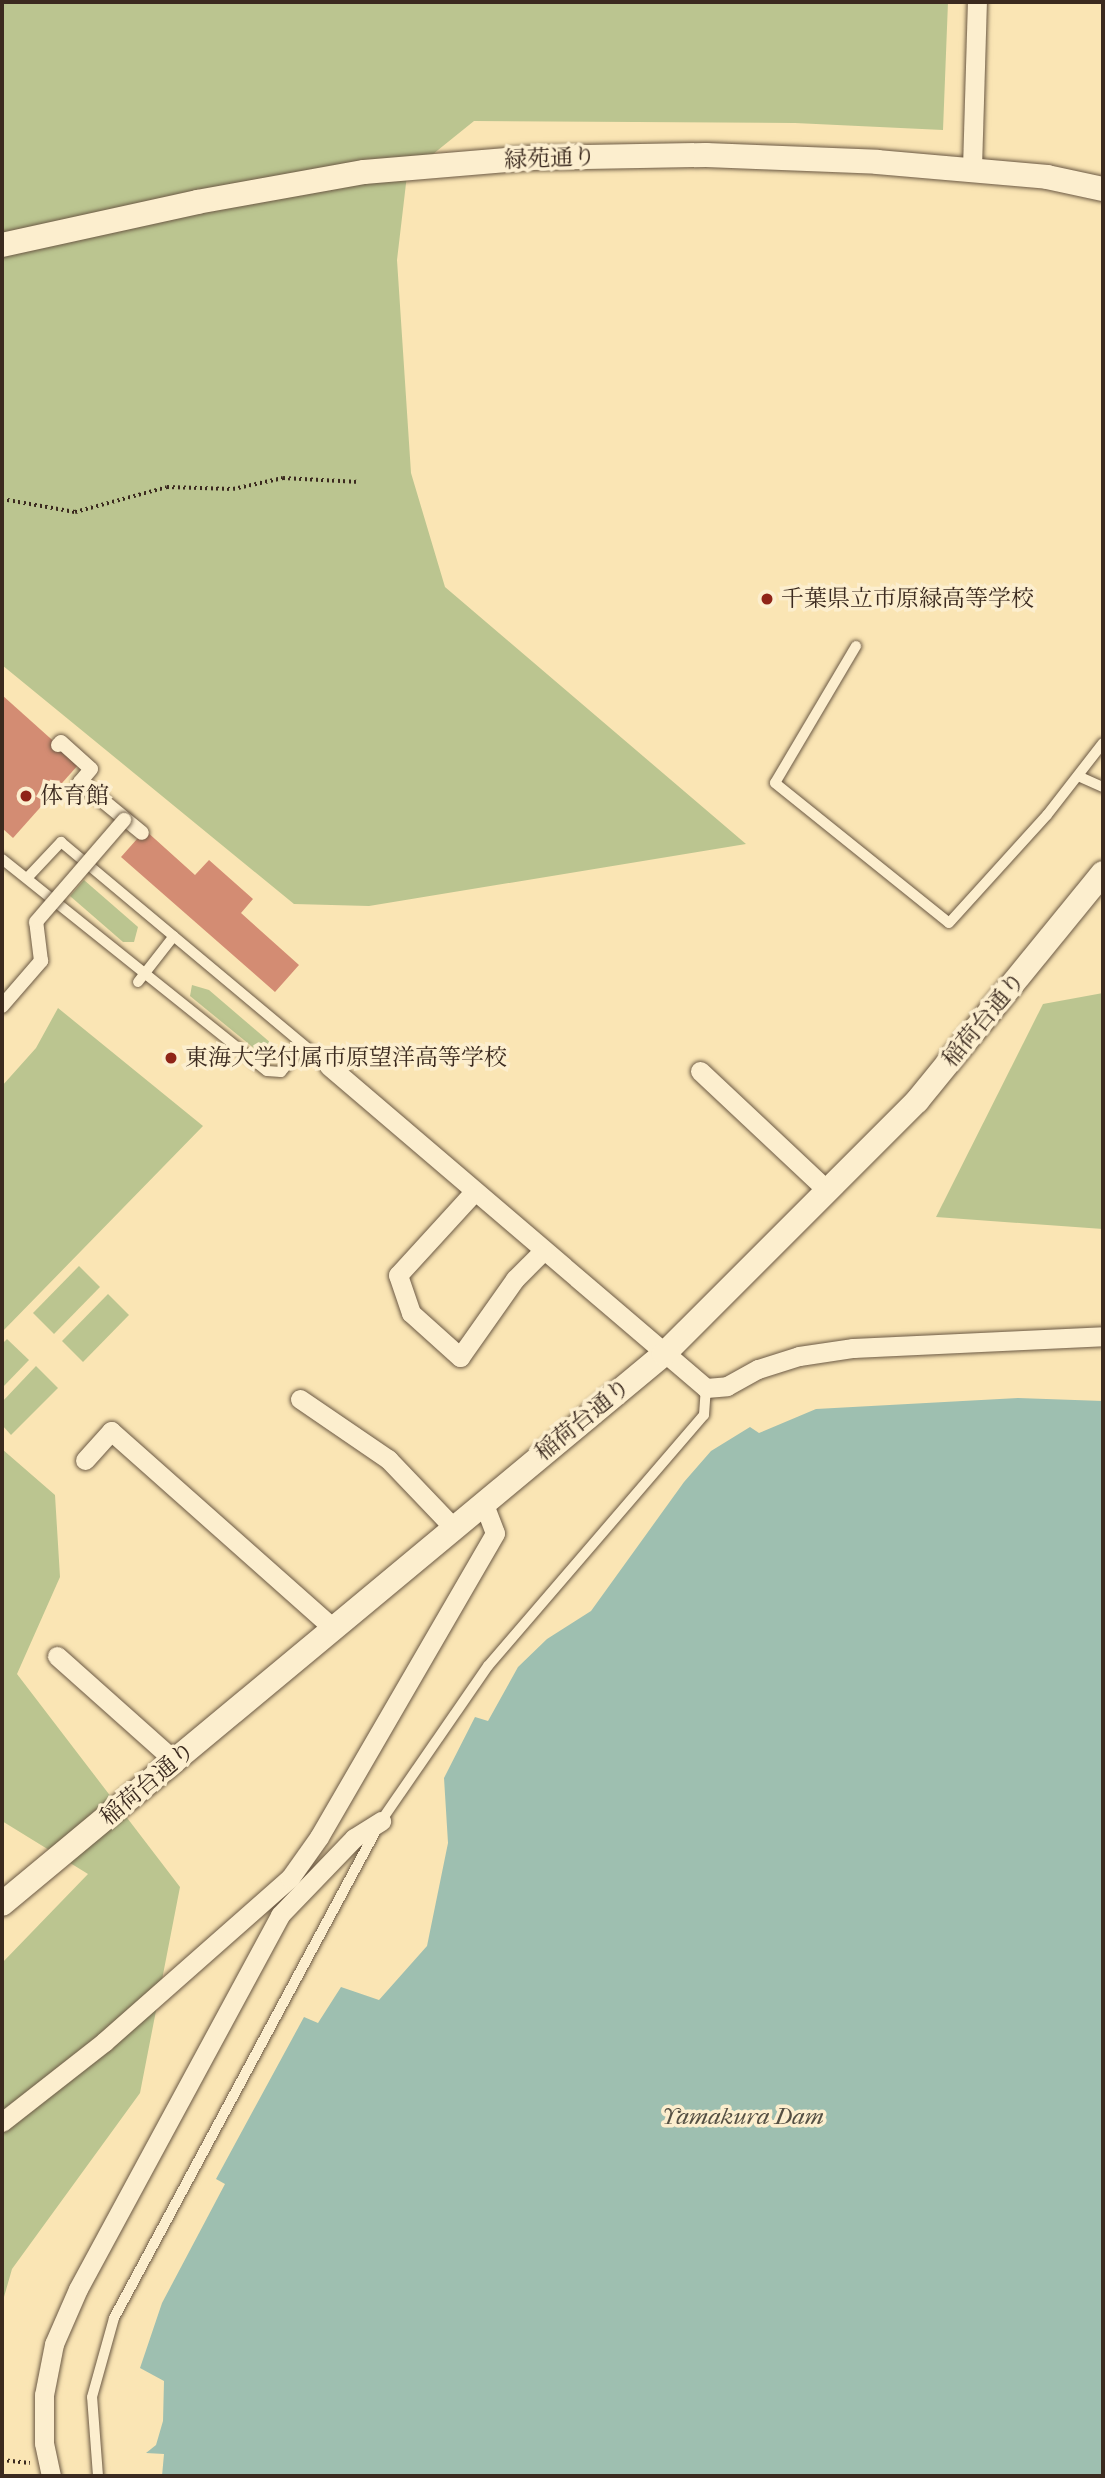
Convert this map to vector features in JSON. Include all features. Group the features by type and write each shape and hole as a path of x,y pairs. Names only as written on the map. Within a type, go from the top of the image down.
{"street":[{"path":"972,168 977,2"},
{"name":"緑苑通り","path":"2,245 197,202 365,172 530,158 706,155 972,168 1103,189"},
{"path":"58,745 61,742 91,769 80,782 142,833"},
{"path":"2,1006 41,961 36,922 124,820"},
{"name":"稲荷台通り","path":"2,1904 664,1354 917,1101 1103,873"},
{"path":"329,1066 542,1252 706,1388 727,1386 799,1356 853,1348 1103,1336"},
{"path":"700,1071 828,1191"},
{"path":"473,1193 398,1275 411,1313 460,1357 515,1279 542,1252"},
{"path":"300,1399 388,1459 453,1527"},
{"path":"86,1460 111,1431 333,1628"},
{"path":"2,2122 104,2042 290,1878 319,1838 495,1533 483,1502"},
{"path":"57,1656 176,1762"},
{"path":"50,2471 44,2395 54,2344 78,2289 280,1914 354,1838 380,1821"}],"lane":[{"path":"856,646 775,783 949,923 1103,744"},
{"path":"1078,776 1103,787"},
{"path":"29,876 61,842 329,1066"},
{"path":"2,859 29,876 267,1071 281,1072 304,1045"},
{"path":"138,982 174,936"},
{"path":"98,2476 92,2397 114,2318 380,1821 488,1666 704,1415 706,1388"}],"path":[{"path":"2,499 75,512 167,487 233,489 283,478 360,482"},
{"path":"2,2460 50,2471"}],"green space":[{"path":"2,2 948,2 943,130 795,123 474,121 407,175 397,260 411,473 445,587 746,844 369,906 294,904 2,665"},
{"path":"84,880 138,927 134,942 123,942 70,896"},
{"path":"192,985 209,990 272,1044 270,1054 255,1049 190,996"},
{"path":"1103,993 1103,1229 936,1217 1043,1004"},
{"path":"58,1008 203,1126 2,1332 2,1086 36,1048"},
{"path":"79,1266 100,1287 54,1334 33,1313"},
{"path":"108,1294 129,1315 83,1362 62,1341"},
{"path":"7,1339 29,1360 2,1388 2,1344"},
{"path":"36,1366 58,1388 11,1435 2,1425 2,1402"},
{"path":"2,1449 55,1495 60,1577 17,1674 180,1887 140,2093 12,2269 2,2304 2,1963 88,1874 2,1821"}],"water":[{"name":"Yamakura Dam","path":"1018,1398 1103,1401 1103,2476 162,2476 164,2454 146,2453 156,2445 163,2421 164,2381 140,2368 162,2303 225,2184 216,2179 304,2017 318,2023 341,1987 379,2000 427,1946 448,1843 444,1778 475,1717 488,1721 518,1667 547,1639 591,1611 684,1482 711,1451 750,1427 759,1433 816,1409"}],"building":[{"name":"体育館","path":"2,695 79,764 13,838 2,828"},
{"path":"145,830 195,875 209,860 253,899 241,913 299,965 275,992 121,857"}],"place":[{"name":"千葉県立市原緑高等学校","path":"767,599"},
{"name":"体育館","path":"26,796"},
{"name":"東海大学付属市原望洋高等学校","path":"171,1058"}]}
